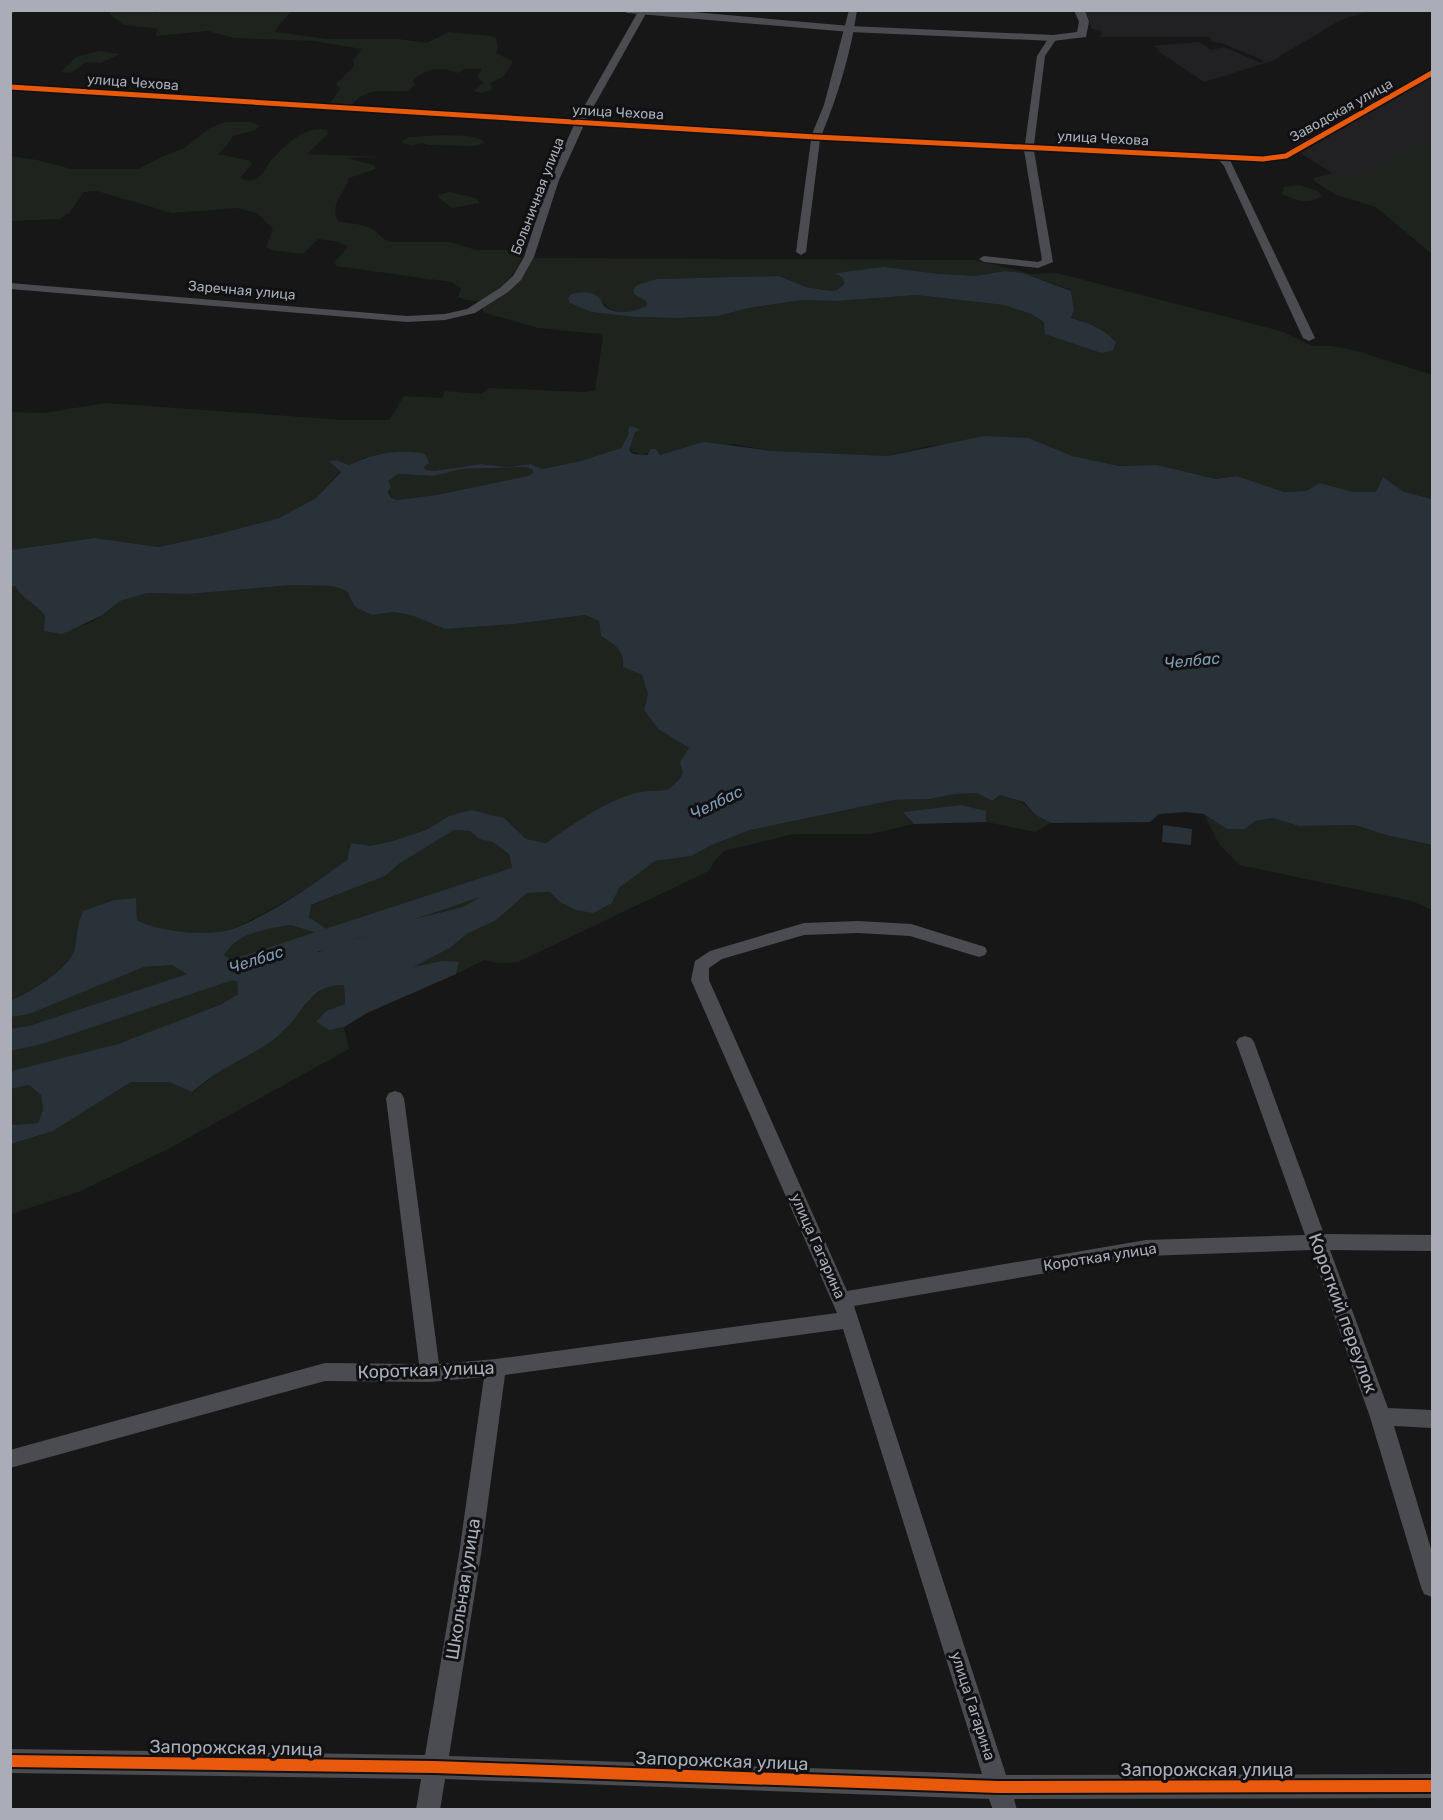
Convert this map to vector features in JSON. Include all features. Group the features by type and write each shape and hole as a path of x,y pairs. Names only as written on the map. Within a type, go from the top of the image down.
{"street":[{"path":"627,10 850,29 1053,38 1075,38 1082,35 1084,22 1079,10"},
{"path":"801,252 816,137 829,105 853,10"},
{"name":"Больничная улица","path":"471,311 504,290 522,271 529,257 554,180 580,123 643,12"},
{"path":"984,259 1038,265 1048,262 1029,148 1041,56 1053,38"},
{"name":"Заводская улица","path":"1223,159 1263,159 1286,156 1432,73"},
{"name":"улица Чехова","path":"10,87 580,123 1223,159"},
{"path":"1223,159 1229,165 1309,338"},
{"name":"Заречная улица","path":"10,286 406,319 445,317 471,311"},
{"name":"улица Гагарина","path":"979,951 910,930 858,927 804,929 716,955 701,965 700,980 850,1320 1002,1798"},
{"name":"Короткий переулок","path":"1245,1042 1381,1417 1432,1587"},
{"path":"395,1098 429,1372"},
{"name":"Короткая улица","path":"842,1300 1146,1248 1317,1242 1432,1243"},
{"name":"Короткая улица","path":"10,1459 326,1371 429,1372 496,1368 850,1320"},
{"name":"Школьная улица","path":"428,1809 470,1554 496,1368"},
{"path":"1381,1417 1432,1419"},
{"name":"Запорожская улица","path":"10,1761 435,1767 1002,1798 1432,1786"}],"shaded area":[{"path":"111,10 156,11 155,13 173,10 291,11 275,32 327,39 398,39 427,43 448,32 491,36 496,38 498,46 496,53 512,61 512,64 503,77 490,83 492,90 482,93 474,91 484,82 477,77 482,69 464,69 458,73 440,69 422,73 413,81 415,85 408,91 377,91 363,95 351,106 329,105 340,89 336,84 354,66 353,60 362,49 314,41 234,38 208,31 156,36 157,29 124,25 110,14"},
{"path":"1086,10 1367,11 1339,21 1272,61 1204,82 1153,46 1199,42 1211,50 1224,47 1261,63 1265,61 1222,43 1212,42 1210,37 1100,37 1102,31 1092,29"},
{"path":"99,51 120,54 101,63 86,62 71,73 61,72 76,57"},
{"path":"1432,77 1432,137 1350,184 1300,153"},
{"path":"225,122 251,122 260,126 255,130 233,136 218,154 250,161 252,164 240,178 257,179 270,162 295,138 310,131 327,130 328,134 307,154 383,157 346,158 374,165 375,169 349,178 336,204 338,221 368,227 392,242 450,242 476,250 524,250 519,264 509,280 496,292 482,300 473,301 458,297 461,288 451,282 336,266 335,262 348,246 339,242 318,239 303,254 271,250 266,247 273,229 257,213 237,208 172,213 97,191 84,192 69,213 59,219 11,221 10,156 71,169 138,169 183,149 210,128"},
{"path":"444,135 472,137 485,143 475,146 422,143 411,146 401,142 409,137"},
{"path":"1432,137 1432,254 1376,207 1336,195 1314,181 1314,178 1332,173 1356,180"},
{"path":"1299,185 1318,191 1322,196 1302,201 1282,194 1284,187"},
{"path":"449,192 476,198 480,203 452,208 438,197"},
{"path":"533,258 974,260 1032,274 1057,273 1281,331 1312,346 1332,346 1357,351 1432,375 1432,499 1404,492 1383,478 1376,493 1353,492 1320,483 1306,491 1284,492 1237,476 1216,479 1157,465 1119,466 1072,456 1029,438 928,446 888,456 773,451 733,444 660,455 650,452 642,455 629,450 635,431 629,433 621,448 581,461 542,469 531,464 508,467 481,464 435,472 426,470 415,452 365,458 349,465 336,460 329,461 341,471 316,498 279,518 158,547 95,538 11,550 11,412 44,413 106,403 343,420 389,420 404,396 442,398 445,391 482,394 488,388 584,392 595,390 603,337 600,334 538,328 483,312 483,308 519,281","holes":["884,267 976,276 1004,271 1023,273 1071,290 1074,310 1071,318 1095,326 1116,342 1101,353 1046,334 1044,322 1031,314 1004,305 916,295 837,301 802,300 749,308 718,316 680,318 635,317 591,312 570,303 568,298 580,292 600,298 603,303 615,310 628,312 642,309 647,305 646,301 635,295 658,279 779,276 806,287 830,291 837,290 844,284 843,278 836,275"]},
{"path":"526,467 533,470 533,473 528,476 436,495 397,500 391,498 388,481 398,474 433,476 462,469"},
{"path":"293,585 333,586 347,591 355,607 372,615 394,612 411,615 445,629 514,624 585,615 599,621 601,636 617,648 622,656 623,667 642,675 648,694 644,710 658,729 689,748 683,773 675,787 661,792 638,793 580,822 545,843 526,839 503,818 449,816 426,830 393,841 370,847 351,843 346,860 326,877 256,918 220,932 196,934 158,928 137,920 136,898 114,900 83,911 72,956 57,972 38,986 11,1000 10,586 15,586 46,616 44,631 88,624 120,601 147,593 188,594"},
{"path":"977,793 992,801 1000,795 1015,799 1051,823 1035,832 986,822 985,811 961,805 903,812 914,824 870,834 793,834 724,851 709,871 518,962 498,963 484,960 456,974 459,962 410,968 450,948 468,933 495,921 527,893 550,892 560,902 612,903 619,888 655,861 691,856 750,830 894,800 930,799 954,794"},
{"path":"1204,814 1227,829 1245,829 1255,821 1273,818 1299,826 1355,825 1386,835 1432,845 1432,910 1412,901 1239,865 1219,844"},
{"path":"454,830 470,831 479,839 493,841 509,854 514,871 500,885 463,907 394,924 356,939 328,930 309,917 310,906 385,876 400,863"},
{"path":"291,925 323,935 331,946 319,952 301,950 282,962 263,968 244,966 224,955 230,947 245,936"},
{"path":"172,965 190,976 237,981 238,994 222,1004 118,1044 11,1071 11,1017 29,1014 144,967"},
{"path":"329,985 344,985 345,1004 326,1011 330,1030 344,1027 349,1049 168,1149 81,1191 11,1214 11,1144 53,1131 131,1082 169,1082 193,1092 221,1070 254,1053 282,1032 310,999"},
{"path":"29,1085 41,1095 43,1110 38,1123 11,1124 10,1089"}],"water":[{"path":"884,267 976,276 1004,271 1023,273 1071,291 1074,310 1071,318 1095,327 1116,342 1113,350 1101,353 1045,334 1044,322 1031,314 1004,305 916,295 837,301 802,300 749,308 718,316 680,318 635,317 591,312 570,303 568,298 571,294 589,293 596,295 608,309 626,312 647,305 646,301 635,295 633,290 637,285 658,279 779,276 806,287 830,291 837,290 844,284 843,278 835,274 837,273"},
{"path":"630,426 640,429 635,432 629,450 633,454 647,455 651,449 656,449 660,455 703,442 773,451 888,456 984,436 1029,438 1072,456 1119,466 1157,465 1216,479 1237,476 1284,492 1306,491 1320,483 1353,492 1376,492 1383,477 1404,492 1432,499 1432,845 1386,835 1355,825 1299,826 1273,818 1255,821 1245,829 1227,829 1204,814 1185,812 1159,814 1150,822 1051,823 1036,815 1024,802 1000,795 992,801 977,793 954,794 930,799 894,800 750,830 691,856 655,861 619,888 612,903 593,913 576,910 560,902 550,892 527,893 495,921 468,933 450,948 413,967 443,961 459,962 456,974 367,1013 344,1027 330,1030 316,1022 326,1011 345,1004 344,985 323,989 308,1001 289,1025 274,1039 218,1072 192,1092 169,1082 131,1082 53,1131 11,1144 11,1124 38,1123 43,1110 41,1095 29,1085 11,1089 11,1071 118,1044 222,1004 238,994 237,981 190,976 172,965 144,967 29,1014 11,1017 11,1000 48,979 72,956 83,911 114,900 136,898 137,920 158,928 197,933 232,929 277,907 347,860 351,843 370,846 393,841 426,830 449,816 471,810 504,818 526,839 546,843 589,814 624,797 644,791 668,789 673,786 683,773 680,762 689,748 658,729 644,710 648,694 642,675 623,667 622,656 618,648 601,636 599,621 585,615 514,624 445,629 411,615 394,612 372,615 355,607 347,591 333,586 293,585 188,594 147,593 120,601 101,616 62,634 44,631 45,616 15,586 11,586 11,550 95,538 158,547 279,518 316,498 341,472 329,461 336,460 349,465 377,455 416,452 425,454 429,463 424,467 426,470 435,471 481,464 508,467 531,464 542,469 581,461 621,448 629,433","holes":["526,467 533,470 533,473 528,476 436,495 397,500 391,498 388,492 391,486 388,481 398,474 433,476 462,469","454,830 470,831 479,839 493,842 509,854 513,871 500,885 463,907 394,924 356,939 328,930 309,917 311,905 385,876 400,863","291,925 323,935 331,946 319,952 301,950 282,962 263,968 243,966 224,955 237,941 263,930"]},
{"path":"961,805 986,811 986,822 914,824 903,812"},
{"path":"1163,825 1192,829 1191,845 1162,842"}],"waterway":[{"name":"Челбас","path":"10,1040 31,1036 542,867"}],"cycle path":[{"path":"10,87 816,137 1263,159 1286,156 1432,73"},
{"path":"10,1761 435,1767 998,1787 1432,1786"}]}
